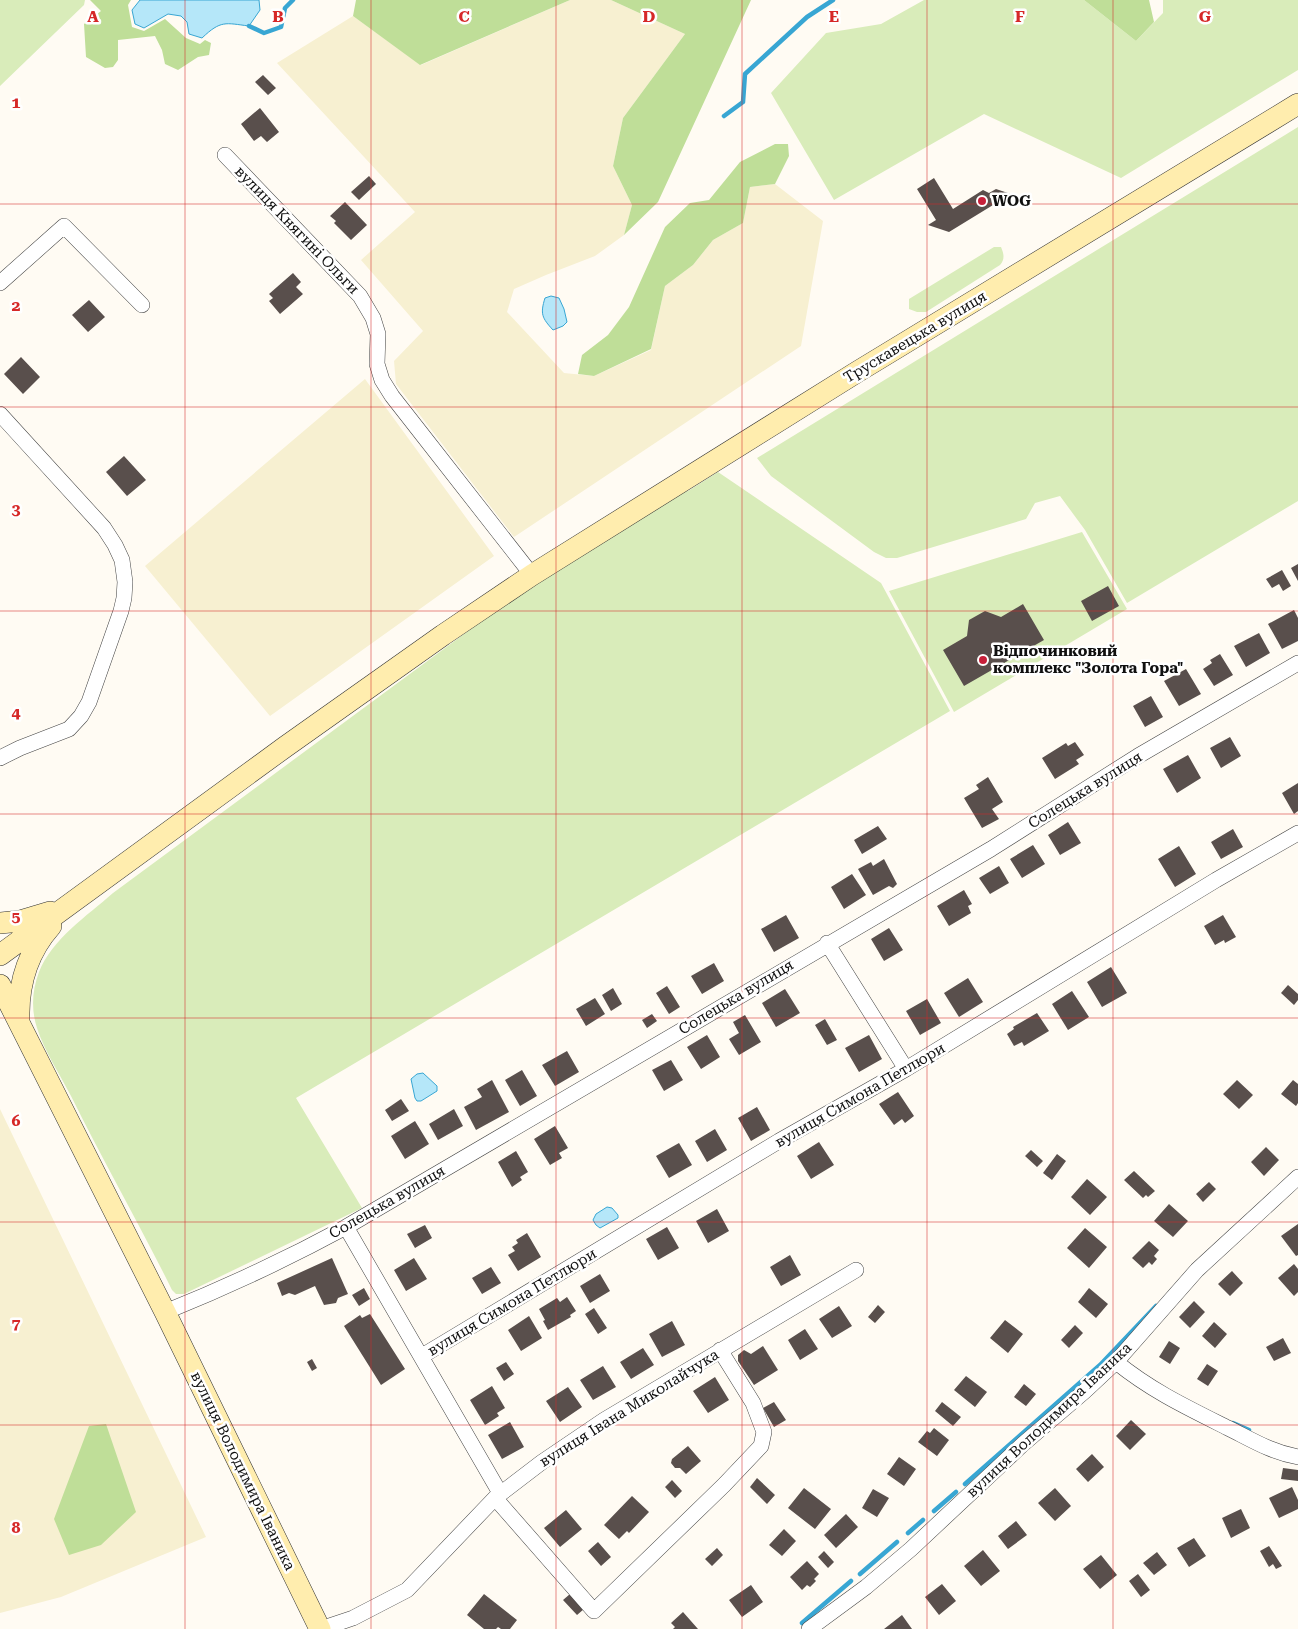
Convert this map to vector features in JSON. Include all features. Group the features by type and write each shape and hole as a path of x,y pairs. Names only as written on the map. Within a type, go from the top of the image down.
{"main road":[{"name":"Трускавецька вулиця","path":"69,905 435,640 532,575 857,372 1298,104"},
{"path":"0,922 33,918 69,905"},
{"path":"0,955 69,905"},
{"path":"19,1022 19,993 26,967 41,936 69,905"},
{"name":"вулиця Володимира Іваника","path":"0,985 165,1312 320,1629"}],"street":[{"name":"вулиця Княгині Ольги","path":"224,155 360,296 373,318 378,334 377,364 382,380 392,396 532,575"},
{"path":"0,283 64,226 142,305"},
{"path":"0,414 104,528 115,545 124,570 125,582 121,611 89,702 81,716 69,729 0,758"},
{"name":"Солецька вулиця","path":"165,1312 308,1248 346,1227 991,848 1138,756 1298,663"},
{"name":"вулиця Симона Петлюри","path":"422,1356 780,1141 906,1069 1216,880 1298,833"},
{"path":"827,943 906,1069"},
{"name":"вулиця Володимира Іваника","path":"809,1629 866,1587 911,1549 1023,1444 1084,1392 1116,1362 1197,1270 1298,1177"},
{"path":"346,1227 422,1356 497,1495 594,1611 724,1485 761,1446 764,1432 753,1403 720,1350"},
{"name":"вулиця Івана Миколайчука","path":"320,1629 353,1618 408,1590 497,1495 604,1420 856,1270"},
{"path":"1116,1362 1141,1382 1176,1402 1264,1447 1281,1454 1298,1457"}],"shaded area":[{"path":"570,0 611,0 685,34 623,118 613,166 632,205 624,235 595,256 514,289 507,312 564,373 594,376 651,350 665,286 693,265 713,240 743,223 750,187 775,184 823,221 801,346 514,537 396,384 394,361 423,331 361,260 415,212 277,63 353,16 421,65"},
{"path":"365,379 494,556 270,716 145,566"},
{"path":"0,1109 206,1537 61,1597 0,1613"}],"green space":[{"path":"0,0 85,0 84,5 0,86"},
{"path":"90,0 131,0 128,5 132,27 144,31 165,19 186,38 200,44 205,40 211,43 209,55 198,57 178,70 165,64 162,50 155,36 118,40 118,60 113,67 105,68 86,57 84,24 101,11"},
{"path":"356,0 570,0 420,65 353,16"},
{"path":"611,0 751,0 658,202 624,235 632,205 613,166 623,118 685,34"},
{"path":"924,0 1084,0 1136,41 1163,13 1163,0 1298,0 1298,70 1121,178 984,114 834,200 771,93 826,33 881,24"},
{"path":"1084,0 1149,0 1154,22 1136,41"},
{"path":"1298,127 1298,501 1127,603 1085,530 1060,496 1035,503 1026,519 897,558 886,558 874,552 771,476 757,458"},
{"path":"775,144 788,144 789,156 775,184 750,187 743,223 713,240 693,265 665,286 651,349 594,376 578,374 582,355 608,335 629,307 665,227 690,203 709,200 740,162"},
{"path":"994,247 1001,247 1002,250 1003,259 1000,265 926,312 917,312 909,309 909,299"},
{"path":"718,472 881,583 950,711 296,1098 362,1208 184,1294 176,1294 172,1290 40,1036 35,1021 33,1000 39,972 52,949 71,929 113,893 506,603 676,493 688,491"},
{"name":"Відпочинковий комплекс \"Золота Гора\"","path":"1082,532 1127,609 954,712 889,591"},
{"path":"106,1424 136,1512 101,1545 69,1555 54,1519 89,1426"}],"water":[{"path":"140,0 259,0 260,10 249,26 224,24 214,28 202,38 189,34 187,22 181,16 168,14 144,28 135,24 132,10"},
{"path":"551,296 559,298 567,322 553,330 544,319 542,312 545,298"},
{"path":"423,1073 437,1086 437,1091 421,1101 417,1101 411,1079 417,1074"},
{"path":"607,1207 612,1208 618,1215 618,1218 600,1228 593,1220 596,1214"}],"building":[{"path":"263,75 276,88 268,95 255,82"},
{"path":"260,108 279,132 267,142 261,136 254,141 241,124"},
{"path":"369,176 376,184 359,200 351,192"},
{"name":"WOG","path":"934,178 953,209 983,190 989,193 996,189 1011,194 949,232 928,225 936,220 917,189"},
{"path":"345,202 367,225 351,240 334,223 336,221 330,216"},
{"path":"293,273 301,282 296,287 303,294 280,314 269,301 273,298 269,294"},
{"path":"89,300 105,317 88,332 72,315"},
{"path":"21,357 40,377 23,394 4,374"},
{"path":"124,456 146,480 127,496 106,472"},
{"path":"1298,564 1298,581 1291,568"},
{"path":"1282,570 1291,586 1283,591 1279,584 1272,588 1266,579"},
{"path":"1108,586 1119,606 1092,621 1081,601"},
{"path":"1023,604 1044,640 964,686 943,650 967,636 969,620 985,611 1001,617"},
{"path":"1294,610 1298,618 1298,641 1282,649 1268,624"},
{"path":"1259,633 1270,653 1246,667 1234,646"},
{"path":"1220,654 1233,675 1214,686 1203,669 1212,663 1210,660"},
{"path":"1186,669 1201,694 1179,706 1164,681"},
{"path":"1151,696 1163,717 1145,727 1133,706"},
{"path":"1230,737 1241,756 1221,768 1210,748"},
{"path":"1075,742 1084,755 1076,760 1079,764 1055,779 1042,758 1066,743 1068,746"},
{"path":"1188,755 1201,778 1177,793 1163,769"},
{"path":"988,777 1003,802 992,809 999,819 982,828 964,798 979,789 976,785"},
{"path":"1298,783 1298,811 1294,814 1282,793"},
{"path":"1068,822 1081,843 1060,855 1048,835"},
{"path":"878,826 887,839 862,854 854,840"},
{"path":"1233,829 1243,847 1221,859 1211,842"},
{"path":"1033,845 1045,864 1022,878 1010,859"},
{"path":"1179,846 1196,874 1175,887 1158,859"},
{"path":"884,859 897,884 893,888 889,886 873,895 858,869 871,862 873,866"},
{"path":"999,866 1009,883 990,894 979,878"},
{"path":"852,874 866,895 844,909 831,887"},
{"path":"964,890 972,904 968,906 971,913 949,926 937,906"},
{"path":"786,915 799,938 774,952 761,929"},
{"path":"1223,915 1236,937 1225,943 1224,940 1215,945 1204,926"},
{"path":"889,928 903,950 884,961 871,939"},
{"path":"714,963 724,981 702,994 691,976"},
{"path":"1111,967 1127,993 1102,1007 1087,982"},
{"path":"968,978 983,1002 959,1017 944,993"},
{"path":"1288,985 1298,994 1298,1000 1294,1005 1281,993"},
{"path":"667,986 680,1007 669,1014 656,993"},
{"path":"613,988 622,1004 611,1011 602,995"},
{"path":"785,989 800,1013 776,1027 762,1003"},
{"path":"1072,991 1089,1017 1068,1030 1052,1004"},
{"path":"595,998 605,1014 586,1026 576,1009"},
{"path":"927,999 941,1023 920,1035 906,1011"},
{"path":"1037,1013 1049,1031 1024,1046 1022,1042 1014,1046 1007,1034 1014,1029 1013,1027"},
{"path":"652,1014 657,1021 647,1028 642,1020"},
{"path":"745,1015 761,1042 739,1055 729,1039 739,1033 733,1022"},
{"path":"825,1019 837,1040 827,1045 815,1025"},
{"path":"707,1035 720,1057 701,1069 687,1047"},
{"path":"869,1035 882,1059 859,1072 845,1048"},
{"path":"567,1051 579,1072 555,1086 542,1065"},
{"path":"671,1060 683,1080 664,1091 652,1070"},
{"path":"522,1070 537,1096 520,1106 505,1080"},
{"path":"492,1080 509,1112 476,1130 464,1107 482,1097 477,1089"},
{"path":"1237,1080 1253,1095 1239,1109 1223,1094"},
{"path":"1293,1080 1298,1084 1298,1103 1296,1106 1281,1094"},
{"path":"898,1092 914,1116 905,1123 902,1119 894,1125 879,1104"},
{"path":"401,1099 409,1111 392,1121 385,1110"},
{"path":"757,1107 770,1130 751,1141 738,1118"},
{"path":"454,1109 463,1126 438,1140 429,1124"},
{"path":"415,1121 429,1144 405,1159 391,1136"},
{"path":"555,1126 568,1148 559,1153 562,1158 550,1165 534,1139"},
{"path":"715,1129 727,1150 707,1162 695,1141"},
{"path":"819,1142 834,1165 811,1179 797,1156"},
{"path":"679,1143 692,1165 669,1178 656,1156"},
{"path":"1266,1147 1279,1160 1264,1176 1251,1162"},
{"path":"1031,1150 1043,1161 1037,1167 1025,1156"},
{"path":"516,1151 528,1172 520,1177 522,1180 512,1187 498,1162"},
{"path":"1057,1154 1066,1161 1052,1180 1043,1173"},
{"path":"1134,1171 1155,1191 1148,1197 1146,1195 1143,1198 1124,1180"},
{"path":"1087,1179 1107,1197 1090,1215 1071,1197"},
{"path":"1209,1182 1216,1189 1203,1202 1196,1194"},
{"path":"1169,1204 1188,1221 1173,1237 1154,1221"},
{"path":"717,1209 729,1231 708,1243 696,1221"},
{"path":"1298,1224 1298,1255 1296,1256 1281,1236"},
{"path":"425,1225 432,1238 415,1248 407,1234"},
{"path":"667,1227 679,1248 658,1260 646,1239"},
{"path":"1085,1228 1107,1247 1089,1268 1067,1248"},
{"path":"527,1233 541,1257 518,1271 508,1255 515,1251 512,1247 518,1243 516,1240"},
{"path":"1149,1241 1159,1250 1154,1256 1157,1259 1152,1265 1149,1262 1143,1268 1132,1258"},
{"path":"790,1255 801,1275 781,1286 770,1267"},
{"path":"332,1258 348,1294 338,1298 336,1303 324,1305 315,1286 295,1295 289,1293 282,1296 277,1283"},
{"path":"414,1258 427,1279 406,1291 394,1270"},
{"path":"1294,1264 1298,1269 1298,1292 1294,1296 1278,1278"},
{"path":"491,1267 501,1283 482,1294 472,1278"},
{"path":"1232,1271 1243,1283 1230,1296 1218,1284"},
{"path":"600,1274 610,1291 590,1303 580,1286"},
{"path":"364,1288 370,1299 359,1306 352,1295"},
{"path":"1089,1288 1108,1304 1096,1318 1078,1302"},
{"path":"567,1297 576,1311 570,1315 571,1317 548,1330 539,1309 557,1298 560,1302"},
{"path":"1194,1301 1205,1312 1190,1328 1179,1317"},
{"path":"878,1305 885,1312 875,1323 868,1317"},
{"path":"839,1306 852,1326 832,1338 819,1319"},
{"path":"594,1308 607,1328 598,1334 585,1314"},
{"path":"370,1314 405,1369 381,1385 344,1326 360,1315 362,1318"},
{"path":"529,1316 542,1338 521,1351 508,1330"},
{"path":"1005,1320 1023,1334 1008,1353 990,1338"},
{"path":"672,1321 685,1345 662,1357 649,1334"},
{"path":"1214,1322 1227,1334 1215,1348 1202,1336"},
{"path":"1075,1325 1083,1333 1069,1348 1061,1340"},
{"path":"805,1329 818,1349 800,1360 788,1340"},
{"path":"1283,1338 1291,1353 1274,1361 1266,1347"},
{"path":"1169,1341 1180,1348 1170,1364 1159,1357"},
{"path":"763,1346 778,1370 754,1385 738,1361 738,1355 744,1350 751,1354"},
{"path":"643,1348 654,1365 631,1379 620,1362"},
{"path":"312,1359 317,1368 312,1371 307,1362"},
{"path":"506,1362 514,1374 504,1381 496,1368"},
{"path":"1207,1364 1218,1371 1208,1386 1197,1379"},
{"path":"603,1366 616,1387 593,1400 580,1380"},
{"path":"966,1376 987,1392 975,1407 954,1390"},
{"path":"715,1377 729,1400 708,1413 693,1391"},
{"path":"1024,1384 1036,1394 1026,1406 1014,1397"},
{"path":"492,1386 505,1408 497,1413 499,1416 485,1425 470,1400"},
{"path":"568,1387 582,1407 560,1422 546,1401"},
{"path":"774,1402 786,1420 774,1427 763,1408"},
{"path":"942,1402 961,1417 953,1426 935,1411"},
{"path":"1131,1420 1146,1434 1130,1450 1116,1436"},
{"path":"510,1422 524,1447 502,1459 488,1435"},
{"path":"934,1428 949,1440 937,1456 918,1442 927,1431 930,1433"},
{"path":"688,1446 701,1461 686,1474 680,1468 675,1468 671,1463 672,1459"},
{"path":"1092,1454 1104,1467 1088,1482 1076,1469"},
{"path":"899,1457 916,1469 904,1486 887,1474"},
{"path":"1283,1468 1298,1470 1298,1481 1281,1479"},
{"path":"757,1478 775,1495 767,1504 750,1487"},
{"path":"672,1480 682,1491 675,1498 665,1487"},
{"path":"1292,1487 1298,1500 1298,1509 1279,1518 1269,1498"},
{"path":"804,1488 831,1509 815,1529 788,1508"},
{"path":"1055,1488 1071,1506 1055,1521 1038,1503"},
{"path":"873,1489 889,1498 877,1517 862,1508"},
{"path":"632,1496 649,1512 629,1533 627,1531 619,1539 604,1525"},
{"path":"1241,1509 1250,1528 1231,1538 1222,1518"},
{"path":"566,1510 582,1529 560,1547 544,1528"},
{"path":"846,1514 858,1527 836,1548 824,1535"},
{"path":"1016,1521 1027,1535 1008,1549 998,1536"},
{"path":"784,1529 796,1541 782,1556 769,1545"},
{"path":"1194,1538 1206,1556 1189,1567 1177,1548"},
{"path":"598,1542 611,1557 601,1566 588,1551"},
{"path":"1269,1546 1282,1566 1276,1569 1273,1564 1269,1567 1260,1551"},
{"path":"717,1548 723,1555 712,1566 705,1559"},
{"path":"983,1550 1000,1571 981,1586 964,1566"},
{"path":"824,1551 834,1562 828,1568 818,1557"},
{"path":"1157,1552 1167,1565 1154,1575 1143,1563"},
{"path":"1101,1555 1117,1575 1100,1589 1083,1569"},
{"path":"807,1561 819,1574 814,1579 816,1581 810,1587 807,1585 802,1590 790,1577"},
{"path":"1138,1574 1150,1590 1141,1597 1129,1581"},
{"path":"942,1584 956,1601 939,1615 925,1597"},
{"path":"751,1585 763,1602 742,1617 729,1600"},
{"path":"484,1594 517,1620 510,1629 498,1627 496,1629 484,1629 467,1615"},
{"path":"570,1594 584,1609 577,1615 563,1600"},
{"path":"683,1612 698,1629 673,1629 675,1627 671,1623"},
{"path":"902,1615 912,1629 884,1629"}],"waterway":[{"path":"249,26 264,33 281,27 285,8 293,0"},
{"path":"724,116 743,102 745,74 807,17 833,0"},
{"path":"965,1484 1100,1365 1156,1306"},
{"path":"1233,1423 1249,1430"},
{"path":"934,1511 956,1492"},
{"path":"908,1533 923,1520"},
{"path":"860,1574 897,1542"},
{"path":"802,1623 851,1581"}],"place":[{"name":"WOG","path":"982,201"},
{"name":"Відпочинковий комплекс \"Золота Гора\"","path":"983,660"}]}
